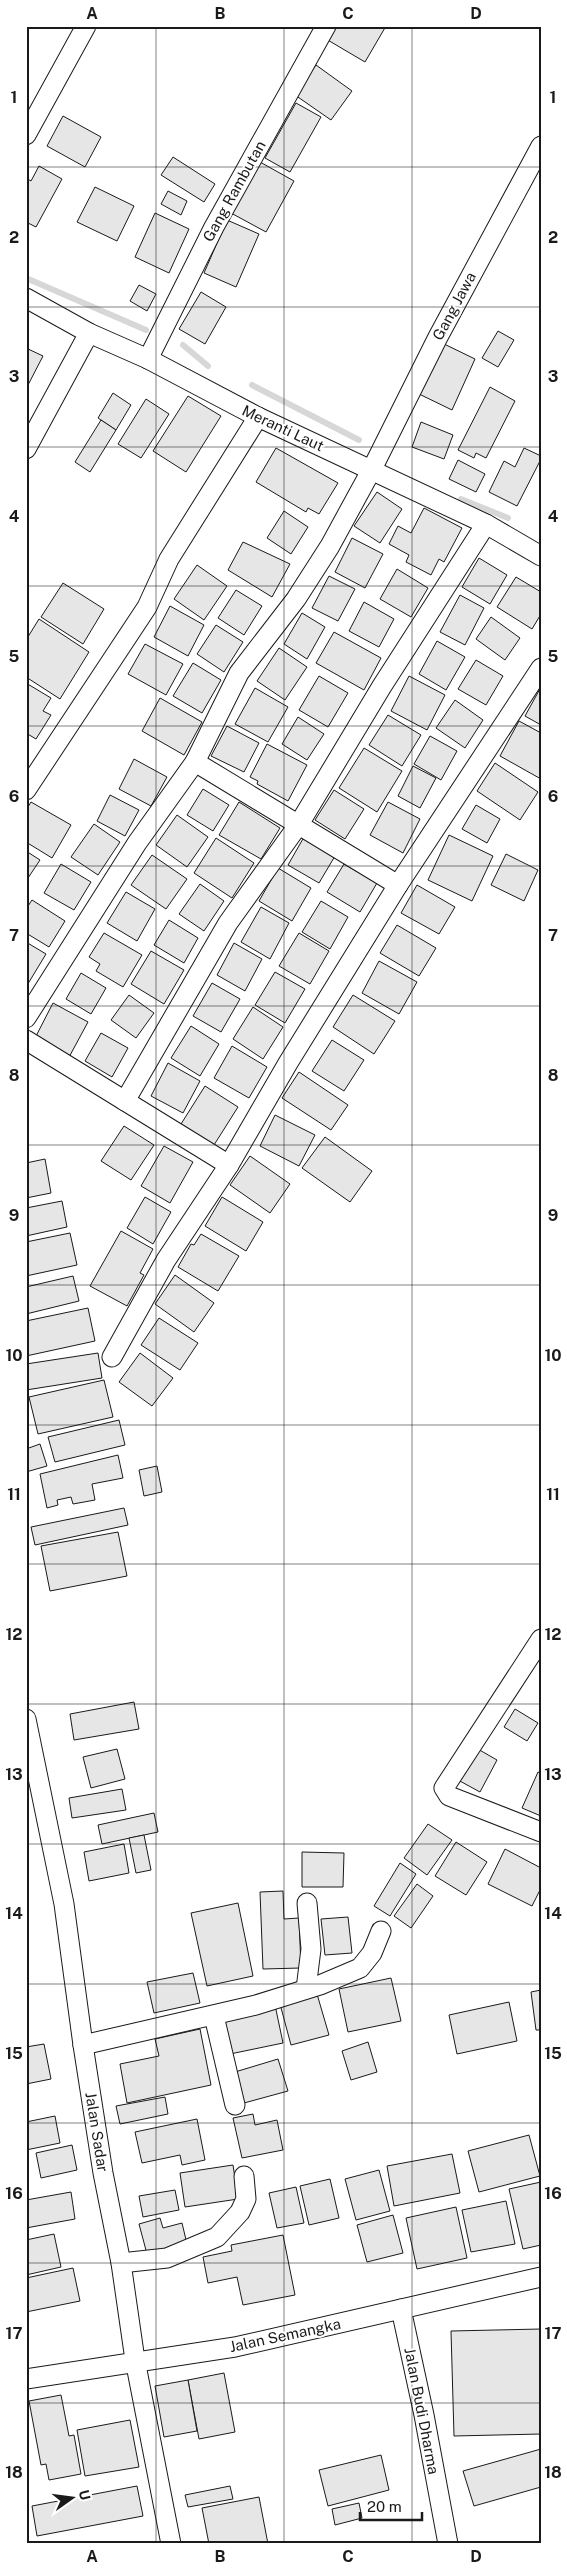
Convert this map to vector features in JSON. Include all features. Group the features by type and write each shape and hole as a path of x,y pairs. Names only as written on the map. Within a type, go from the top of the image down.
{"street":[{"path":"26,135 86,26"},
{"name":"Gang Rambutan","path":"148,359 214,227 326,26"},
{"name":"Gang Jawa","path":"26,1018 137,843 195,762 239,673 296,599 330,546 372,469 438,337 541,146"},
{"name":"Meranti Laut","path":"26,298 89,333 148,359 258,417 486,524 541,556"},
{"path":"26,449 89,333"},
{"path":"26,790 146,606 169,559 258,417"},
{"path":"125,1101 228,923 299,824 382,686 486,524"},
{"path":"112,1357 166,1260 229,1165 288,1062 398,885 541,668"},
{"path":"195,762 398,885"},
{"path":"26,1040 229,1165"},
{"path":"541,1639 444,1788 449,1796 541,1832"},
{"name":"Jalan Sadar","path":"26,1719 64,1904 103,2173 121,2263 135,2360 171,2544"},
{"path":"306,1989 311,1949 307,1904"},
{"path":"83,2045 214,2016 306,1989 360,1968 372,1953 381,1931"},
{"path":"214,2016 235,2105"},
{"path":"121,2263 167,2258 217,2237 240,2212 246,2199 244,2176"},
{"name":"Jalan Semangka","path":"26,2379 135,2360 235,2347 541,2277"},
{"name":"Jalan Budi Dharma","path":"400,2309 424,2415 448,2544"}],"building":[{"path":"333,26 386,26 365,62 326,39"},
{"path":"316,65 352,91 331,120 295,95"},
{"path":"296,103 321,117 290,172 265,158"},
{"path":"63,116 101,137 85,167 47,146"},
{"path":"173,157 215,184 204,202 161,175"},
{"path":"260,162 294,181 266,232 231,213"},
{"path":"39,166 62,179 36,227 26,222 26,178 31,181"},
{"path":"95,187 134,206 117,241 77,222"},
{"path":"168,191 187,201 181,215 161,204"},
{"path":"155,213 189,229 169,273 135,257"},
{"path":"227,220 259,234 236,287 204,273"},
{"path":"139,285 156,294 147,311 130,301"},
{"path":"201,292 226,307 205,344 179,329"},
{"path":"498,331 514,340 498,367 482,358"},
{"path":"440,342 475,359 452,410 417,393"},
{"path":"26,348 43,356 28,385 26,385"},
{"path":"490,387 515,401 486,458 476,453 474,458 458,450"},
{"path":"113,393 131,405 116,430 98,418"},
{"path":"188,396 221,416 186,472 153,451"},
{"path":"146,399 169,414 141,458 118,444"},
{"path":"101,420 116,430 90,472 75,462"},
{"path":"421,422 453,435 444,459 412,447"},
{"path":"276,448 338,483 319,514 308,508 306,512 256,482"},
{"path":"524,448 541,456 541,459 517,506 489,492 504,461 515,467"},
{"path":"458,460 485,474 476,492 449,479"},
{"path":"377,492 402,509 380,543 354,526"},
{"path":"424,508 462,528 444,562 439,559 431,575 406,562 409,555 389,544 398,526 411,533"},
{"path":"284,511 308,527 291,554 267,538"},
{"path":"352,538 383,554 365,588 335,572"},
{"path":"243,542 290,564 272,597 228,570"},
{"path":"479,558 507,575 490,604 462,587"},
{"path":"197,565 227,586 204,620 174,599"},
{"path":"397,569 428,588 411,617 380,599"},
{"path":"329,576 355,589 338,621 312,608"},
{"path":"516,577 541,592 541,614 532,629 497,607"},
{"path":"63,583 104,609 83,644 41,617"},
{"path":"236,590 262,606 244,635 218,618"},
{"path":"460,595 484,608 465,645 440,632"},
{"path":"364,602 394,619 379,647 349,631"},
{"path":"170,606 204,625 188,656 154,637"},
{"path":"302,613 325,627 307,659 284,644"},
{"path":"491,617 520,638 505,660 476,639"},
{"path":"39,619 89,652 60,699 26,677 26,640"},
{"path":"216,625 243,642 224,672 197,654"},
{"path":"334,632 381,658 364,690 316,663"},
{"path":"437,641 465,657 446,690 419,674"},
{"path":"145,644 183,664 166,695 128,674"},
{"path":"279,648 307,667 285,700 257,681"},
{"path":"476,660 503,676 486,705 458,689"},
{"path":"193,663 221,680 202,713 173,696"},
{"path":"319,676 348,693 328,727 299,710"},
{"path":"409,676 445,695 427,730 391,711"},
{"path":"26,683 51,698 43,711 51,715 36,739 26,733"},
{"path":"541,687 541,725 525,716"},
{"path":"255,688 288,707 268,742 235,724"},
{"path":"160,698 202,722 184,755 142,731"},
{"path":"455,700 483,720 465,748 436,728"},
{"path":"388,715 421,735 402,766 369,745"},
{"path":"298,717 324,734 307,760 282,744"},
{"path":"519,721 541,733 541,779 500,756"},
{"path":"227,726 259,743 244,772 211,756"},
{"path":"430,736 457,751 441,780 414,764"},
{"path":"267,744 307,765 288,801 257,784 258,781 250,777"},
{"path":"364,748 402,771 377,812 339,788"},
{"path":"134,759 167,777 151,806 119,789"},
{"path":"495,763 538,792 520,820 477,791"},
{"path":"413,766 436,778 420,808 398,796"},
{"path":"203,789 229,805 213,831 187,815"},
{"path":"334,790 364,809 345,839 315,820"},
{"path":"110,795 139,810 125,836 97,821"},
{"path":"31,802 71,825 52,858 26,842 26,810"},
{"path":"239,802 280,828 261,859 219,835"},
{"path":"388,802 420,819 403,853 370,835"},
{"path":"476,805 500,819 487,843 462,829"},
{"path":"177,815 208,837 187,867 156,845"},
{"path":"94,824 120,842 98,875 71,857"},
{"path":"449,835 493,856 472,901 428,880"},
{"path":"304,837 335,856 319,883 288,865"},
{"path":"216,838 254,863 232,898 194,873"},
{"path":"26,851 40,860 26,881"},
{"path":"506,854 538,870 524,901 491,885"},
{"path":"152,855 187,879 166,909 131,885"},
{"path":"61,864 91,882 74,910 44,893"},
{"path":"344,864 377,883 360,912 327,892"},
{"path":"278,868 311,888 292,921 259,901"},
{"path":"200,884 224,901 204,931 179,914"},
{"path":"417,885 455,907 439,934 401,913"},
{"path":"126,892 155,909 137,941 107,923"},
{"path":"32,900 65,921 49,947 26,933 26,909"},
{"path":"321,901 348,917 330,949 302,932"},
{"path":"261,907 289,923 270,959 241,942"},
{"path":"169,920 198,938 184,963 154,945"},
{"path":"397,925 436,948 419,976 380,953"},
{"path":"104,933 142,955 123,987 96,971 100,964 89,957"},
{"path":"299,933 329,951 310,984 279,966"},
{"path":"26,942 46,954 26,987"},
{"path":"234,943 262,959 245,991 217,975"},
{"path":"151,951 184,970 164,1004 131,984"},
{"path":"379,961 417,982 399,1014 362,993"},
{"path":"275,972 305,989 285,1023 255,1005"},
{"path":"81,973 106,988 91,1014 66,999"},
{"path":"212,983 240,999 221,1032 193,1016"},
{"path":"129,995 154,1013 136,1038 111,1020"},
{"path":"353,995 395,1021 374,1054 333,1027"},
{"path":"53,1003 88,1022 68,1059 34,1040"},
{"path":"253,1007 283,1027 263,1059 233,1039"},
{"path":"191,1026 219,1044 200,1076 171,1058"},
{"path":"101,1033 128,1048 112,1077 85,1061"},
{"path":"332,1040 364,1060 344,1091 312,1071"},
{"path":"232,1046 267,1067 249,1098 214,1078"},
{"path":"168,1063 200,1081 183,1113 151,1096"},
{"path":"299,1072 348,1105 331,1130 282,1098"},
{"path":"205,1086 238,1107 214,1145 181,1124"},
{"path":"275,1115 315,1135 299,1166 260,1146"},
{"path":"124,1126 154,1145 131,1180 101,1161"},
{"path":"325,1137 372,1171 350,1202 302,1168"},
{"path":"164,1146 193,1162 170,1203 141,1186"},
{"path":"250,1156 290,1184 270,1213 230,1185"},
{"path":"45,1159 51,1193 26,1198 26,1163"},
{"path":"145,1197 171,1212 153,1244 127,1228"},
{"path":"222,1197 263,1222 246,1251 205,1226"},
{"path":"62,1201 67,1227 26,1236 26,1208"},
{"path":"121,1231 153,1249 140,1273 144,1275 127,1306 90,1286"},
{"path":"70,1233 77,1265 26,1276 26,1242"},
{"path":"201,1234 239,1256 218,1291 178,1267 191,1244 194,1245"},
{"path":"175,1275 214,1303 194,1332 155,1304"},
{"path":"73,1276 79,1301 26,1314 26,1287"},
{"path":"88,1308 95,1341 26,1356 26,1321"},
{"path":"159,1318 198,1343 180,1370 141,1345"},
{"path":"98,1353 102,1378 26,1390 26,1364"},
{"path":"140,1353 173,1378 152,1406 119,1382"},
{"path":"104,1380 113,1417 38,1434 29,1397"},
{"path":"119,1420 125,1445 55,1462 48,1437"},
{"path":"40,1444 47,1466 26,1472 26,1449"},
{"path":"118,1455 123,1478 92,1484 95,1500 73,1504 71,1497 57,1500 58,1505 47,1508 40,1474"},
{"path":"157,1466 162,1492 144,1496 139,1470"},
{"path":"124,1508 128,1525 35,1545 31,1527"},
{"path":"118,1532 127,1576 50,1591 41,1546"},
{"path":"134,1702 139,1729 74,1740 70,1714"},
{"path":"515,1709 538,1723 527,1741 504,1727"},
{"path":"476,1748 497,1760 480,1792 458,1780"},
{"path":"117,1749 125,1779 91,1788 83,1757"},
{"path":"538,1772 541,1773 541,1816 522,1808"},
{"path":"122,1789 126,1810 72,1818 69,1798"},
{"path":"154,1813 158,1832 102,1844 98,1825"},
{"path":"428,1824 452,1840 427,1875 404,1858"},
{"path":"144,1835 151,1870 136,1873 129,1838"},
{"path":"456,1842 487,1862 466,1895 435,1876"},
{"path":"124,1844 129,1873 89,1881 84,1852"},
{"path":"505,1849 541,1868 541,1888 532,1906 488,1884"},
{"path":"302,1852 344,1853 343,1887 302,1887"},
{"path":"400,1863 416,1874 390,1916 374,1906"},
{"path":"417,1884 433,1896 411,1928 394,1916"},
{"path":"283,1891 284,1919 299,1918 301,1968 263,1969 260,1892"},
{"path":"238,1903 253,1976 207,1986 191,1913"},
{"path":"348,1917 352,1953 325,1955 321,1919"},
{"path":"193,1973 200,2003 154,2013 147,1982"},
{"path":"391,1978 401,2021 348,2032 339,1989"},
{"path":"541,1990 541,2030 536,2030 531,1992"},
{"path":"317,1994 329,2035 291,2045 280,2004"},
{"path":"509,2002 517,2041 457,2054 449,2015"},
{"path":"275,2005 283,2043 230,2054 222,2017"},
{"path":"200,2029 211,2085 127,2103 120,2064 159,2056 155,2039"},
{"path":"368,2042 377,2072 351,2080 342,2051"},
{"path":"44,2044 51,2079 26,2084 26,2047"},
{"path":"278,2059 288,2091 244,2103 235,2072"},
{"path":"165,2097 168,2114 120,2124 116,2106"},
{"path":"253,2114 255,2125 277,2120 283,2150 242,2158 233,2118"},
{"path":"55,2116 60,2143 26,2150 26,2122"},
{"path":"197,2119 205,2160 182,2165 180,2155 142,2163 135,2132"},
{"path":"529,2135 540,2176 479,2192 468,2151"},
{"path":"72,2145 77,2170 41,2178 36,2153"},
{"path":"452,2154 460,2193 394,2206 387,2166"},
{"path":"233,2165 238,2199 185,2207 180,2173"},
{"path":"379,2170 390,2211 356,2220 345,2179"},
{"path":"330,2179 339,2218 309,2225 300,2186"},
{"path":"541,2182 541,2245 523,2249 509,2189"},
{"path":"296,2187 304,2223 277,2228 269,2193"},
{"path":"175,2190 179,2210 143,2217 139,2196"},
{"path":"71,2192 75,2219 26,2228 26,2200"},
{"path":"506,2201 515,2244 471,2252 462,2210"},
{"path":"456,2207 467,2258 417,2269 406,2218"},
{"path":"393,2215 403,2253 367,2262 357,2225"},
{"path":"160,2218 163,2228 182,2223 187,2244 147,2254 139,2224"},
{"path":"54,2234 61,2267 26,2275 26,2240"},
{"path":"283,2235 295,2295 243,2305 237,2277 208,2283 203,2257 232,2251 231,2245"},
{"path":"73,2268 80,2301 26,2312 26,2278"},
{"path":"541,2329 541,2434 454,2436 451,2331"},
{"path":"224,2373 235,2432 199,2439 188,2380"},
{"path":"188,2380 197,2431 164,2437 155,2386"},
{"path":"61,2395 69,2436 74,2435 81,2474 49,2480 46,2464 41,2465 29,2401"},
{"path":"130,2420 139,2467 85,2476 77,2430"},
{"path":"541,2449 541,2487 474,2506 463,2471"},
{"path":"381,2455 389,2490 328,2506 319,2470"},
{"path":"137,2486 143,2516 37,2536 32,2506"},
{"path":"230,2486 233,2499 188,2507 185,2495"},
{"path":"259,2497 268,2544 209,2544 202,2508"},
{"path":"359,2503 362,2518 335,2525 332,2509"}],"waterway":[{"path":"26,278 146,330"},
{"path":"183,345 208,366"},
{"path":"252,385 359,440"},
{"path":"461,499 508,518"}]}
